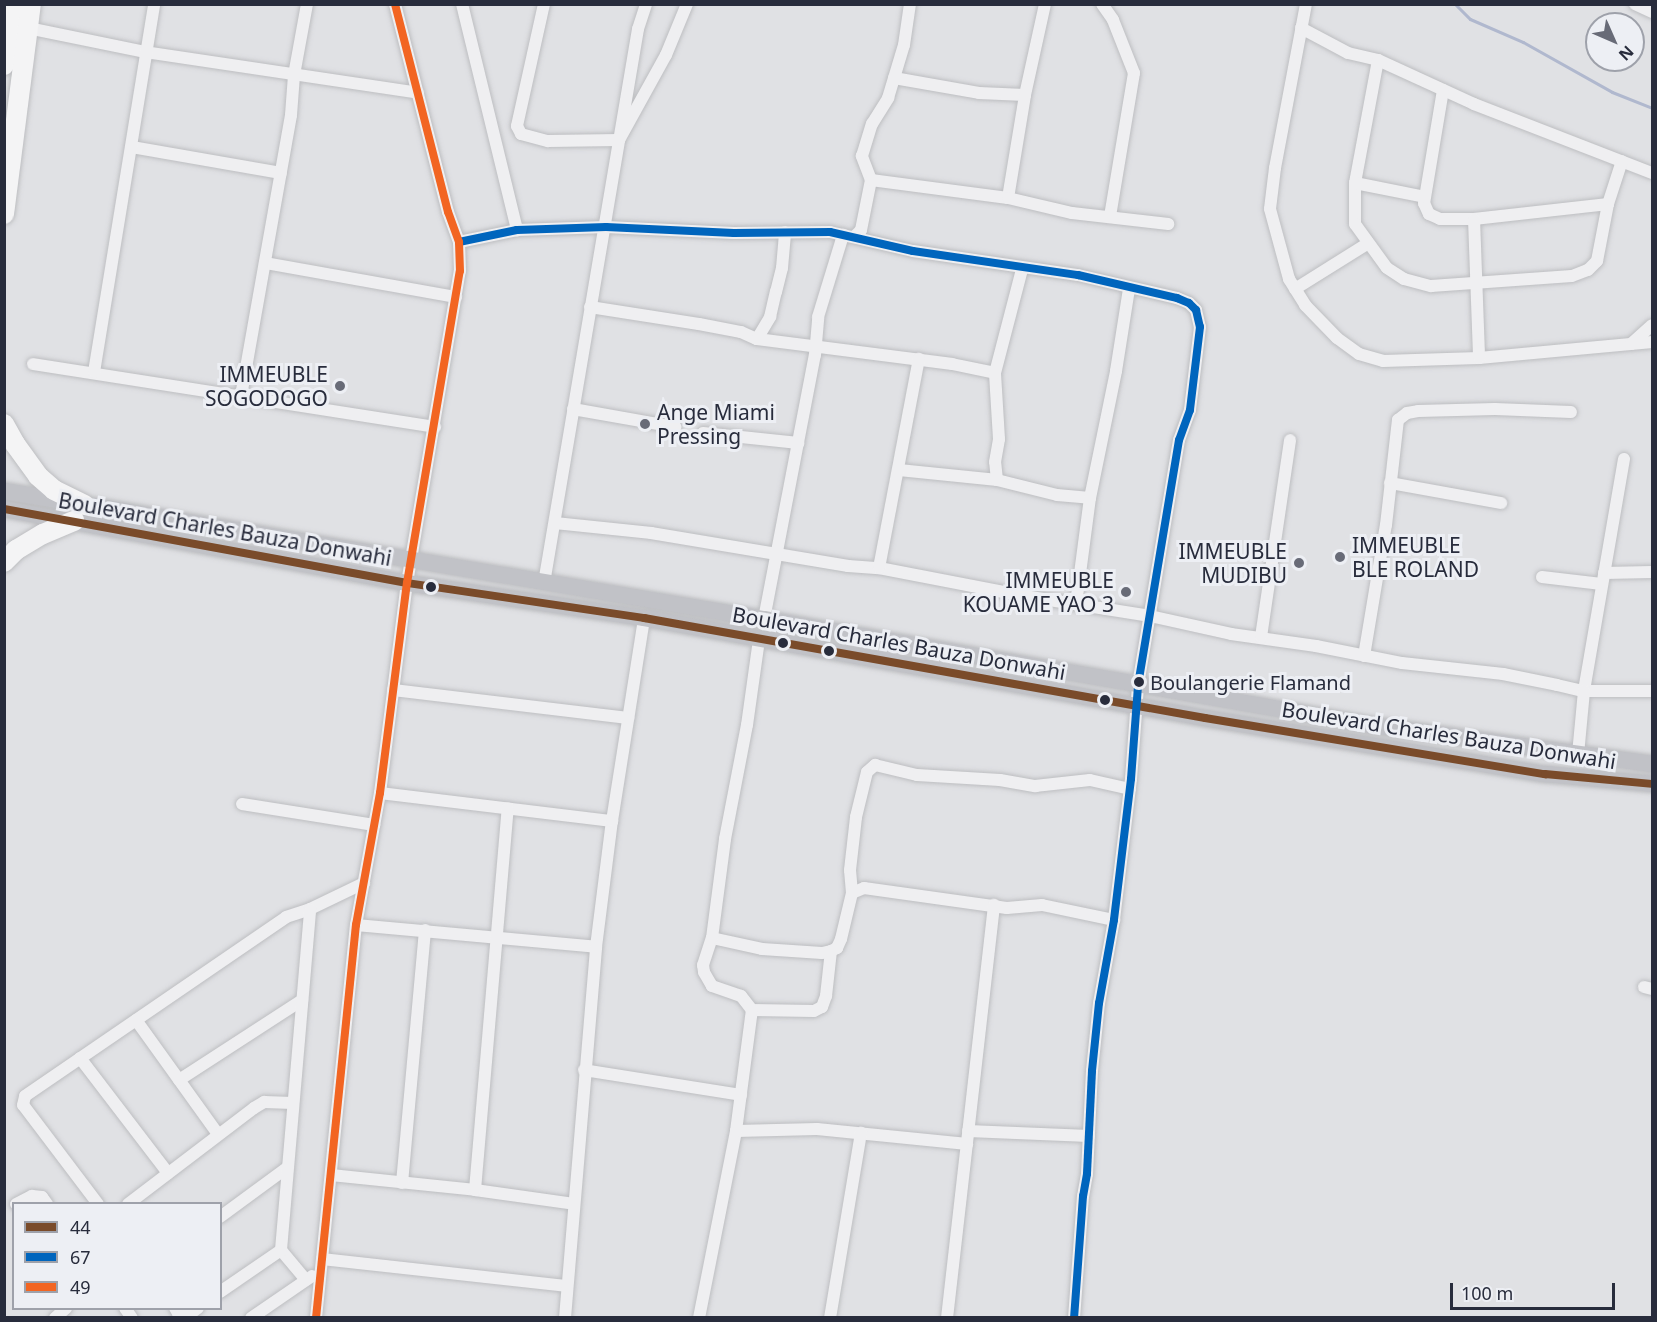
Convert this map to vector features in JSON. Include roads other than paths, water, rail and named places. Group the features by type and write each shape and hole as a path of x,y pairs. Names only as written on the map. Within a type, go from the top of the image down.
{"highway":[{"path":"4,65 12,4"},
{"path":"4,214 31,4"},
{"path":"4,424 38,476 80,513 16,550 4,562"}],"main road":[{"name":"Boulevard Charles Bauza Donwahi","path":"4,491 80,513 407,583 644,618 759,640 1545,774 1653,784"},
{"name":"Boulevard Charles Bauza Donwahi","path":"4,509 80,513 412,561 764,619 1371,725 1653,764"}],"street":[{"path":"94,372 154,4"},
{"path":"241,396 291,115 294,75 307,4"},
{"path":"316,1317 356,925 380,793 407,583 460,271 459,242 448,212 395,4"},
{"path":"462,4 516,230"},
{"path":"544,4 517,126 521,134 548,141 619,140"},
{"path":"544,582 638,29 646,4"},
{"path":"619,140 666,56 687,4"},
{"path":"764,619 816,347 818,317 848,236 861,230 871,180 862,156 872,124 883,109 894,78 904,45 910,4"},
{"path":"1008,198 1025,94 1045,4"},
{"path":"1102,4 1113,20 1134,73 1110,216"},
{"path":"1306,4 1275,168 1270,209 1289,279 1305,305 1336,338 1359,354 1383,361 1479,358 1653,342"},
{"path":"1635,4 1653,12"},
{"path":"28,28 145,52 418,93"},
{"path":"1300,28 1348,52 1378,60 1443,90 1653,173"},
{"path":"1378,60 1355,183 1355,224 1367,244 1387,268 1404,279 1431,286 1572,276 1588,270 1597,261 1608,204 1622,161"},
{"path":"894,78 979,93 1025,94"},
{"path":"1443,90 1424,203 1429,214 1440,219 1474,219 1608,204"},
{"path":"132,147 280,173"},
{"path":"871,180 1008,198 1072,213 1168,224"},
{"path":"1355,183 1425,197"},
{"path":"1474,219 1479,358"},
{"path":"459,242 516,230 606,227 830,232 913,251 1022,269 1078,275 1189,303 1196,310 1200,327 1190,410 1179,440 1138,686 1130,789 1114,920 1100,1004 1074,1317"},
{"path":"757,339 770,317 777,292 785,232"},
{"path":"1295,289 1367,244"},
{"path":"265,263 456,297"},
{"path":"997,480 995,462 999,439 995,373 1022,269"},
{"path":"1077,604 1090,498 1116,371 1129,289"},
{"path":"590,307 741,332 757,339 919,359 995,373"},
{"path":"1630,345 1653,325"},
{"path":"879,568 919,359"},
{"path":"33,364 435,427"},
{"path":"573,409 675,427"},
{"path":"1364,656 1398,420 1407,413 1495,409 1572,412"},
{"path":"703,433 798,443"},
{"path":"1261,637 1290,440"},
{"path":"1578,755 1584,691 1624,459"},
{"path":"899,470 997,480 1057,495 1090,498"},
{"path":"1390,483 1501,503"},
{"path":"555,523 651,533 778,555 879,568 1150,616 1231,634 1261,637 1364,656 1503,674 1584,691 1653,691"},
{"path":"1542,576 1603,579 1653,572"},
{"path":"565,1317 596,947 612,821 644,618"},
{"path":"699,1317 736,1131 752,1010 741,996 712,986 706,978 703,965 712,938 725,839 747,725 759,640"},
{"path":"393,690 628,718"},
{"path":"752,1010 814,1011 822,1006 826,996 831,951 841,939 852,893 850,870 856,817 867,772 875,765 909,773 1000,780 1035,786 1090,780 1130,789"},
{"path":"380,793 612,821"},
{"path":"243,804 374,825"},
{"path":"475,1190 499,936 508,808"},
{"path":"97,1202 23,1105 24,1096 286,917 310,909 364,883"},
{"path":"852,893 864,888 1007,908 1041,906 1114,920"},
{"path":"947,1317 994,905"},
{"path":"306,1280 281,1250 310,909"},
{"path":"356,925 499,936 596,947"},
{"path":"402,1183 425,930"},
{"path":"712,938 762,949 822,953 831,951"},
{"path":"179,1080 302,1000"},
{"path":"136,1020 218,1134"},
{"path":"80,1058 168,1173"},
{"path":"584,1070 741,1095"},
{"path":"129,1202 264,1102 293,1103"},
{"path":"736,1131 817,1129 967,1138 1089,1136"},
{"path":"830,1317 861,1133"},
{"path":"222,1216 288,1167"},
{"path":"331,1175 475,1190 574,1204"},
{"path":"19,1202 32,1196 42,1197 46,1202"},
{"path":"222,1291 281,1250"},
{"path":"251,1317 306,1280 321,1264"},
{"path":"321,1264 566,1286"},
{"path":"176,1310 178,1313 190,1314 195,1310"}],"waterway":[{"path":"1455,4 1470,19 1523,42 1612,92 1652,108"}],"place":[{"name":"IMMEUBLE SOGODOGO","path":"340,386"},
{"name":"Ange Miami Pressing","path":"645,424"},
{"name":"IMMEUBLE BLE ROLAND","path":"1340,557"},
{"name":"IMMEUBLE MUDIBU","path":"1299,563"},
{"name":"IMMEUBLE KOUAME YAO 3","path":"1126,592"},
{"name":"Boulangerie Flamand","path":"1139,682"}]}
